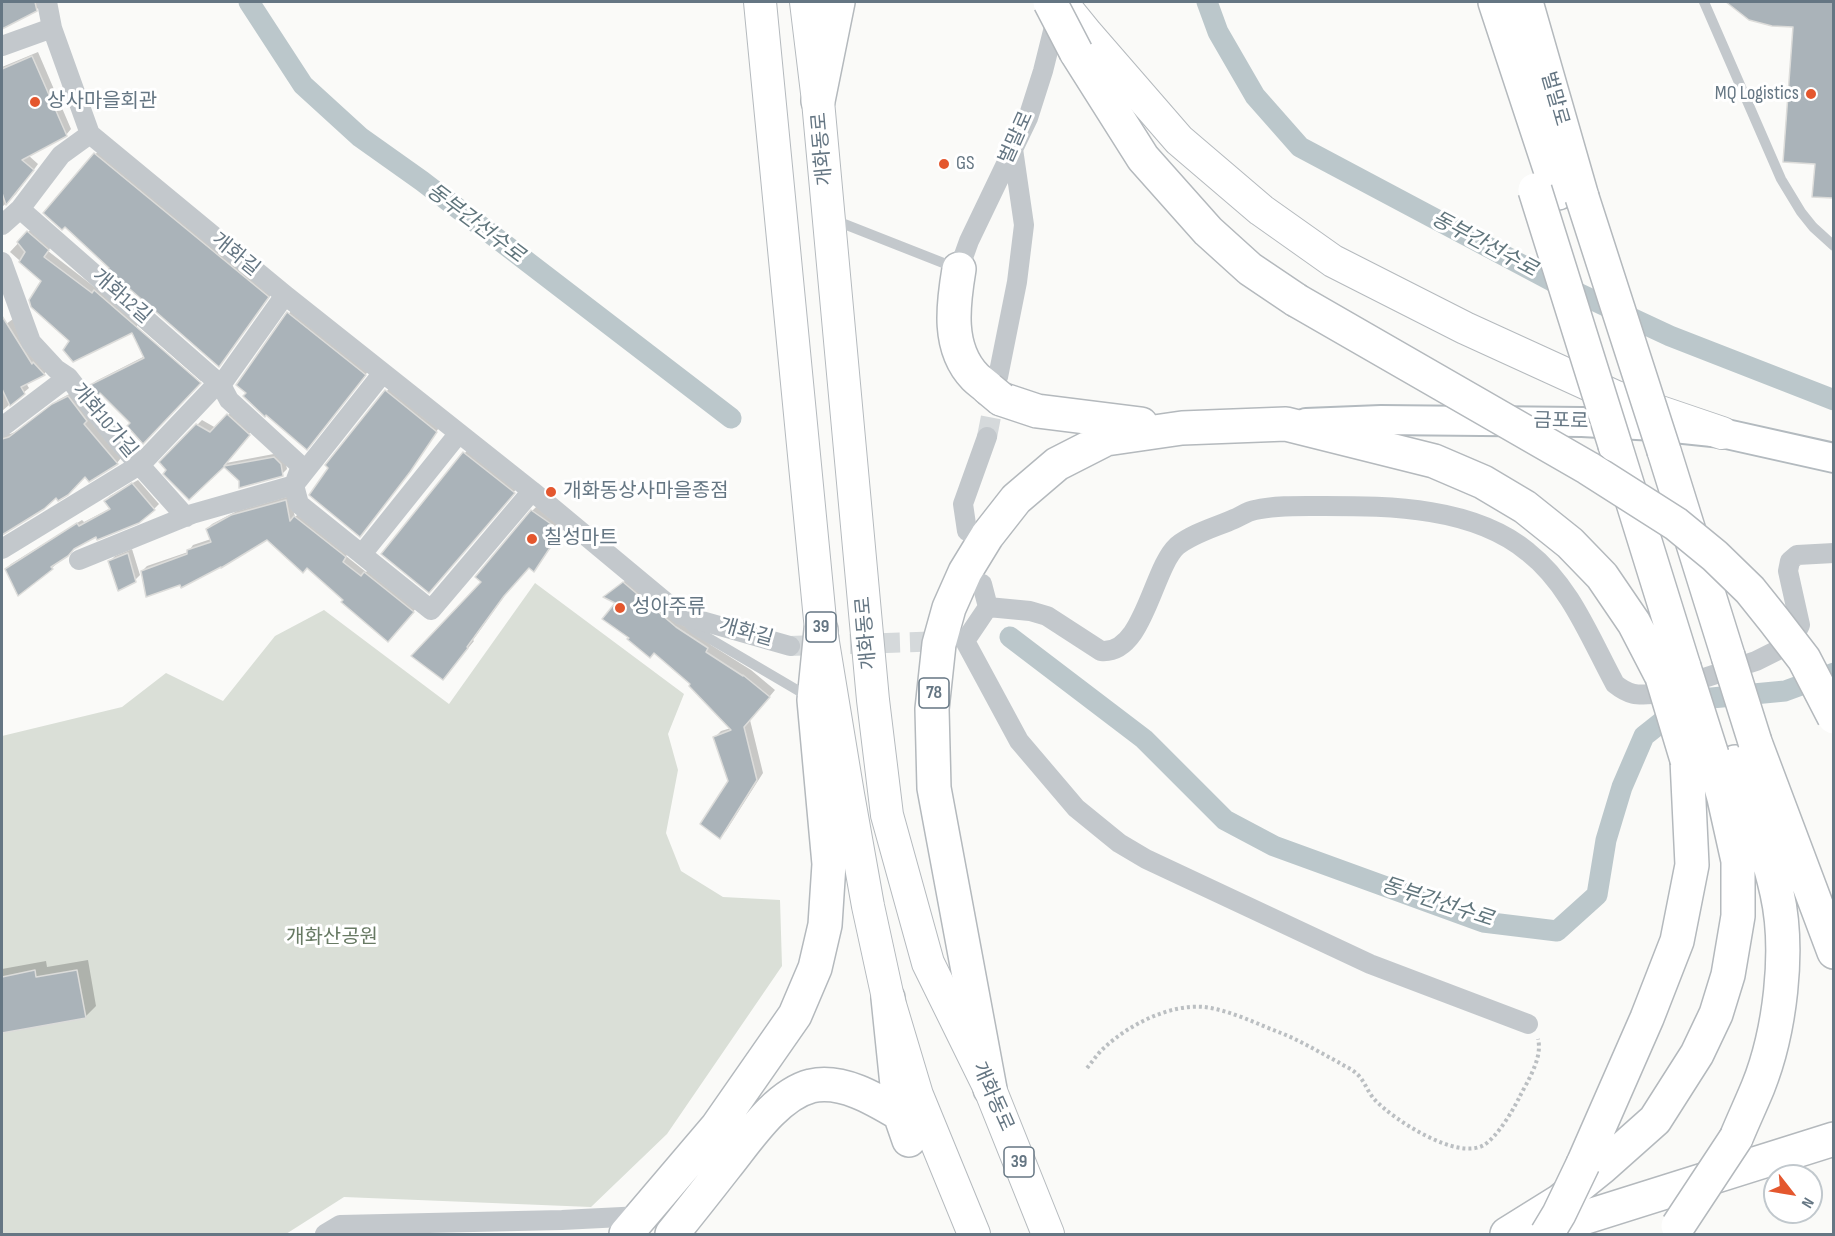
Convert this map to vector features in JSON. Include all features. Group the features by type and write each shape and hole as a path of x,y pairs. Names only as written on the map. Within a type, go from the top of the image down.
{"highway":[{"path":"818,101 838,2"},
{"path":"1050,2 1082,43 1143,158 1208,231 1250,269 1296,300 1588,468 1676,524 1715,556 1750,590 1804,659 1833,717"},
{"name":"벌말로","path":"1507,7 1558,193 1639,448"},
{"path":"960,269 954,299 955,332 959,352 974,376 1037,411 1182,428"},
{"path":"1286,424 1434,461 1483,482 1525,507 1570,543 1602,576 1634,623 1694,666"},
{"name":"78","path":"990,1089 934,788 933,698 939,644 949,608 965,572 987,536 1016,499 1057,464 1106,439 1182,428 1286,424"},
{"path":"1639,448 1694,666 1721,751 1762,843 1777,894 1782,936 1781,984 1776,1027 1759,1086 1736,1138 1674,1230"},
{"path":"1639,448 1694,666 1721,751 1833,952"},
{"path":"634,1225 717,1127 795,1015 815,968 825,925 829,864 814,700 821,630"},
{"path":"1547,1234 1583,1164 1647,1018 1677,941 1692,865 1721,751"},
{"path":"1507,1234 1560,1201 1655,1120 1697,1054 1716,1014 1728,975 1738,916 1738,861 1724,798 1721,751"},
{"path":"672,1234 767,1114 787,1098 811,1086 837,1085 875,1099 904,1127 888,998"},
{"path":"1529,1234 1833,1139"}],"main road":[{"name":"39","path":"760,2 821,630 868,906 888,998 918,1095 974,1234"},
{"name":"개화동로","path":"806,2 818,101 873,700 887,815 928,963 990,1089 1048,1234"},
{"path":"1060,2 1082,43 1179,140 1261,210 1333,261 1466,328 1616,397 1722,433"},
{"name":"금포로","path":"1286,424 1381,420 1582,422 1655,426 1722,433 1833,458"}],"street":[{"path":"2,225 20,209 61,155 90,134 52,28 47,2"},
{"name":"벌말로","path":"960,269 969,241 1028,118 1043,71 1060,2"},
{"path":"2,46 52,28"},
{"name":"개화길","path":"90,134 382,374 532,491 681,615 790,646"},
{"path":"996,388 1017,282 1024,225 1013,149"},
{"name":"개화12길","path":"20,209 221,385 229,400 301,466 294,485 299,504 430,610 532,491"},
{"name":"개화10가길","path":"2,262 8,302 31,342 56,369 68,377 119,442 141,464"},
{"path":"2,549 141,464 217,384 221,385 285,295"},
{"path":"79,560 186,517 294,485 382,374"},
{"name":"개화10가길","path":"2,427 68,377"},
{"path":"362,554 459,433"},
{"path":"967,531 963,504 987,437"},
{"path":"141,464 186,517"},
{"path":"988,607 1030,611 1047,616 1101,651 1110,651 1119,648 1136,628 1168,558 1177,546 1192,537 1255,510 1293,506 1364,506 1399,509 1471,521 1511,540 1528,552 1561,585 1615,684 1624,691 1643,695 1655,694 1756,661 1786,646 1792,641 1800,625 1788,571 1790,561 1797,555 1833,554"},
{"path":"982,584 988,607 965,641 1019,741 1076,808 1119,843 1155,864 1370,964 1528,1024"},
{"path":"325,1234 340,1226 634,1225"}],"lane":[{"path":"1704,2 1781,179 1801,212 1833,246"},
{"path":"829,218 960,269"},
{"path":"681,615 695,630 814,700"}],"path":[{"path":"1087,1068 1104,1047 1149,1018 1179,1009 1204,1007 1233,1014 1299,1040 1357,1073 1375,1100 1400,1120 1427,1137 1453,1148 1477,1148 1485,1145 1498,1131 1514,1108 1537,1060 1540,1045 1537,1034 1528,1024"}],"green space":[{"name":"개화산공원","path":"535,583 684,694 668,734 678,770 666,833 681,871 723,897 780,900 782,966 667,1134 591,1207 344,1197 286,1234 2,1234 2,736 122,707 166,673 223,701 275,636 324,610 449,704"}],"building":[{"path":"2,2 35,2 37,11 2,29"},
{"name":"MQ Logistics","path":"1726,2 1833,2 1833,198 1812,197 1815,164 1783,162 1793,27 1772,26 1749,20"},
{"path":"32,56 67,136 22,160 34,170 6,205 2,193 2,69"},
{"path":"94,153 269,297 219,367 108,270 109,268 65,227 62,230 43,213"},
{"path":"27,231 49,250 44,257 92,293 94,290 201,383 143,444 127,426 130,423 100,393 98,396 90,385 144,358 132,333 73,362 63,350 69,341 31,307 29,300 41,281 19,262 25,252 17,242"},
{"path":"287,312 366,375 307,450 266,415 265,417 243,396 246,393 236,385"},
{"path":"2,316 32,364 33,362 45,375 21,387 25,394 10,406 2,389"},
{"path":"385,390 437,432 410,472 360,537 309,495 328,468 325,465"},
{"path":"68,396 87,421 84,424 118,464 89,482 85,477 68,495 58,501 56,498 44,509 2,535 2,439 9,437 52,404"},
{"path":"227,414 250,435 224,466 274,457 281,464 283,476 239,488 239,481 224,467 189,500 163,474 166,470 159,462 196,424 210,432"},
{"path":"463,452 515,493 429,593 381,554"},
{"path":"132,483 155,510 139,523 97,540 96,537 74,549 68,556 51,567 53,569 18,596 5,569 77,523 79,526 110,509 104,501"},
{"path":"286,500 290,521 294,516 346,557 343,562 361,576 364,572 414,612 388,642 341,602 343,600 307,568 303,573 267,540 221,568 181,588 180,585 146,597 141,571 187,554 187,550 211,542 206,529 231,515"},
{"path":"531,510 561,531 534,572 529,568 504,596 443,680 411,656 481,582 475,577"},
{"path":"128,553 136,582 118,591 108,561"},
{"path":"623,582 676,627 708,648 706,652 743,675 770,697 744,727 757,780 720,839 700,824 728,781 713,737 731,730 689,686 690,684 654,653 650,658 627,639 629,638 602,619 615,603 603,597"},
{"path":"35,970 36,977 77,970 86,1018 2,1033 2,977"}],"waterway":[{"name":"동부간선수로","path":"249,2 303,85 360,137 422,181 731,418"},
{"name":"동부간선수로","path":"1207,2 1218,32 1255,96 1300,147 1552,281 1670,336 1834,400"},
{"name":"동부간선수로","path":"1010,637 1144,739 1225,820 1274,846 1483,922 1557,931 1597,895 1606,840 1622,787 1644,736 1673,713 1701,699 1785,691 1834,673"}],"tunnel":[{"path":"987,437 997,386"},
{"path":"790,646 947,641"}],"place":[{"name":"MQ Logistics","path":"1811,94"},
{"name":"상사마을회관","path":"35,102"},
{"name":"GS","path":"944,164"},
{"name":"개화동상사마을종점","path":"551,492"},
{"name":"칠성마트","path":"532,539"},
{"name":"성아주류","path":"620,608"}]}
